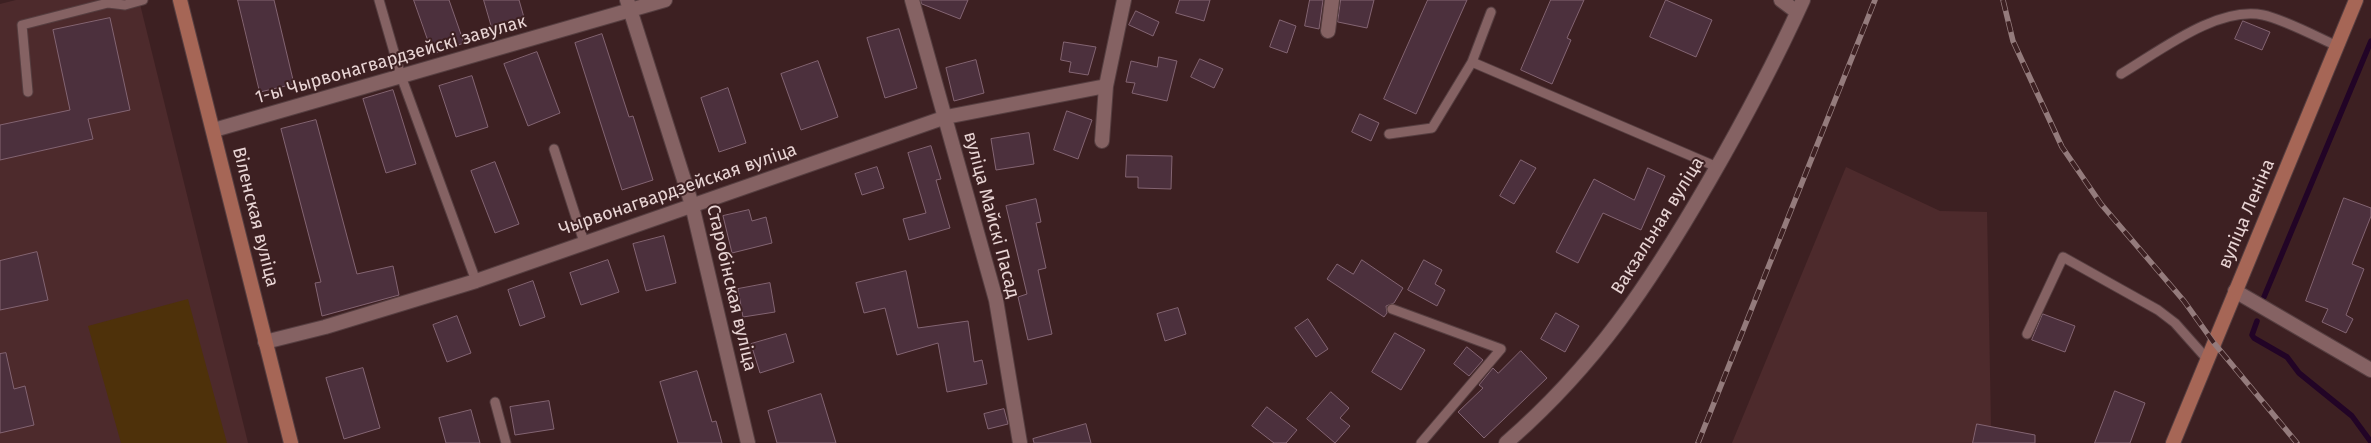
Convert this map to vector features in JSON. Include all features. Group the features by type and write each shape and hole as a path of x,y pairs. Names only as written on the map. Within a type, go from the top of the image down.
{"main road":[{"name":"Віленская вуліца","path":"180,0 292,443"},
{"name":"вуліца Леніна","path":"2173,443 2356,0"}],"street":[{"name":"1-ы Чырвонагвардзейскі завулак","path":"214,130 401,76 629,5 665,0"},
{"name":"вуліца Майскі Пасад","path":"912,0 996,300 1020,443"},
{"path":"1102,141 1106,86 1124,0"},
{"path":"1328,31 1332,0"},
{"path":"1781,0 1800,6"},
{"name":"Старобінская вуліца","path":"629,5 692,205 748,443"},
{"name":"Вакзальная вуліца","path":"1506,443 1572,381 1602,347 1667,254 1756,98 1800,6"},
{"name":"Чырвонагвардзейская вуліца","path":"265,342 325,328 476,281 946,116 1106,86"},
{"path":"2235,292 2371,370"}],"lane":[{"path":"28,92 22,25 108,3 125,5 143,0"},
{"path":"379,0 401,76 476,281"},
{"path":"1389,134 1432,128 1472,62 1492,12"},
{"path":"2121,74 2192,31 2221,19 2243,14 2264,16 2337,46"},
{"path":"1472,62 1717,167"},
{"path":"554,149 584,242"},
{"path":"2027,334 2064,257 2158,310 2176,323 2207,360"},
{"path":"1392,308 1501,349 1421,443"},
{"path":"496,402 506,443"}],"shaded area":[{"path":"16,0 139,0 248,443 0,443 0,4"},
{"path":"1846,167 1940,211 1987,212 1991,427 1977,425 1973,443 1732,443"},
{"path":"188,299 227,443 121,443 88,326"}],"building":[{"path":"238,0 274,0 294,84 260,92"},
{"path":"414,0 449,0 464,43 433,54"},
{"path":"484,0 519,0 525,21 493,31"},
{"path":"921,0 968,0 960,19 922,4"},
{"path":"1180,0 1210,0 1204,21 1176,13"},
{"path":"1310,0 1323,0 1319,29 1305,26"},
{"path":"1341,0 1374,0 1367,28 1338,22"},
{"path":"1428,0 1467,0 1416,114 1384,99"},
{"path":"1551,0 1584,0 1567,38 1571,40 1552,84 1521,70"},
{"path":"1666,0 1712,20 1696,57 1650,37"},
{"path":"1136,11 1159,22 1153,36 1129,25"},
{"path":"110,18 130,110 88,119 93,139 0,160 0,125 70,110 53,30"},
{"path":"1280,20 1296,26 1287,53 1270,47"},
{"path":"2243,21 2270,32 2262,50 2235,39"},
{"path":"899,29 917,88 885,98 867,38"},
{"path":"602,34 629,117 633,116 653,180 622,190 575,43"},
{"path":"1064,42 1096,47 1088,75 1069,72 1071,62 1061,60"},
{"path":"537,52 560,113 528,126 504,64"},
{"path":"1159,57 1177,61 1167,101 1132,93 1135,83 1126,82 1131,61 1157,67"},
{"path":"1200,59 1223,69 1214,88 1191,77"},
{"path":"976,60 984,93 954,101 946,68"},
{"path":"818,61 838,117 801,130 781,74"},
{"path":"472,76 488,127 456,137 439,86"},
{"path":"728,88 746,143 719,152 701,98"},
{"path":"393,90 416,164 386,173 363,99"},
{"path":"1067,111 1092,120 1078,159 1054,150"},
{"path":"1360,114 1379,123 1371,141 1352,132"},
{"path":"316,120 357,274 393,266 399,295 322,316 315,283 321,282 281,129"},
{"path":"1029,133 1034,164 996,170 991,139"},
{"path":"931,146 941,179 936,180 950,228 909,240 903,219 926,213 908,153"},
{"path":"1127,155 1172,156 1171,189 1138,188 1138,177 1126,177"},
{"path":"1521,160 1536,168 1514,204 1500,196"},
{"path":"495,162 519,224 495,233 471,171"},
{"path":"877,167 884,188 862,195 855,174"},
{"path":"1648,168 1665,176 1641,230 1603,213 1578,263 1556,252 1594,179 1634,200"},
{"path":"2344,198 2371,208 2371,216 2352,264 2364,269 2346,315 2353,319 2346,333 2322,322 2328,309 2306,301"},
{"path":"1036,199 1041,222 1036,223 1046,268 1038,270 1052,334 1028,340 1018,297 1027,294 1006,206"},
{"path":"749,210 752,221 766,217 772,243 732,253 723,216"},
{"path":"664,236 676,283 646,291 633,244"},
{"path":"37,252 48,300 0,310 0,261"},
{"path":"608,260 619,292 581,305 570,273"},
{"path":"1362,260 1403,288 1394,303 1386,306 1387,313 1384,317 1327,279 1337,264 1353,274"},
{"path":"1424,260 1442,270 1435,284 1445,290 1437,306 1408,290"},
{"path":"906,271 918,328 968,321 974,362 982,360 987,384 947,392 938,343 897,355 885,308 864,313 856,283"},
{"path":"533,281 545,317 520,326 508,290"},
{"path":"770,283 775,312 743,317 738,289"},
{"path":"1178,308 1186,334 1165,341 1157,314"},
{"path":"1556,313 1579,326 1565,352 1541,339"},
{"path":"2043,314 2075,326 2065,352 2032,340"},
{"path":"457,316 471,353 447,362 433,325"},
{"path":"1308,319 1328,349 1316,357 1295,328"},
{"path":"1395,333 1425,350 1401,390 1372,372"},
{"path":"786,334 794,362 760,373 751,344"},
{"path":"1467,347 1483,360 1469,376 1454,364"},
{"path":"1521,351 1547,378 1484,438 1458,412 1483,388 1479,385 1493,368 1498,373"},
{"path":"6,353 14,389 25,386 34,425 0,433 0,354"},
{"path":"363,368 380,428 344,439 326,378"},
{"path":"697,371 712,422 716,421 722,443 678,443 660,382"},
{"path":"2115,391 2145,403 2130,443 2095,443"},
{"path":"1331,392 1349,408 1340,418 1350,426 1335,443 1307,419"},
{"path":"821,394 836,443 777,443 768,411"},
{"path":"549,401 554,429 515,435 510,407"},
{"path":"1267,407 1297,430 1286,443 1274,443 1252,426"},
{"path":"1004,409 1008,424 988,429 984,414"},
{"path":"471,410 480,443 446,443 439,418"},
{"path":"1086,424 1091,443 1034,443 1033,439"},
{"path":"1977,424 2035,435 2035,443 1973,443"}],"waterway":[{"path":"2264,297 2371,41"},
{"path":"2257,321 2252,335 2254,338 2287,357 2299,373 2352,416 2371,442"}],"railway":[{"path":"1698,443 1875,0"},
{"path":"2003,0 2013,41 2062,147 2101,204 2184,301 2214,343 2297,443"}]}
